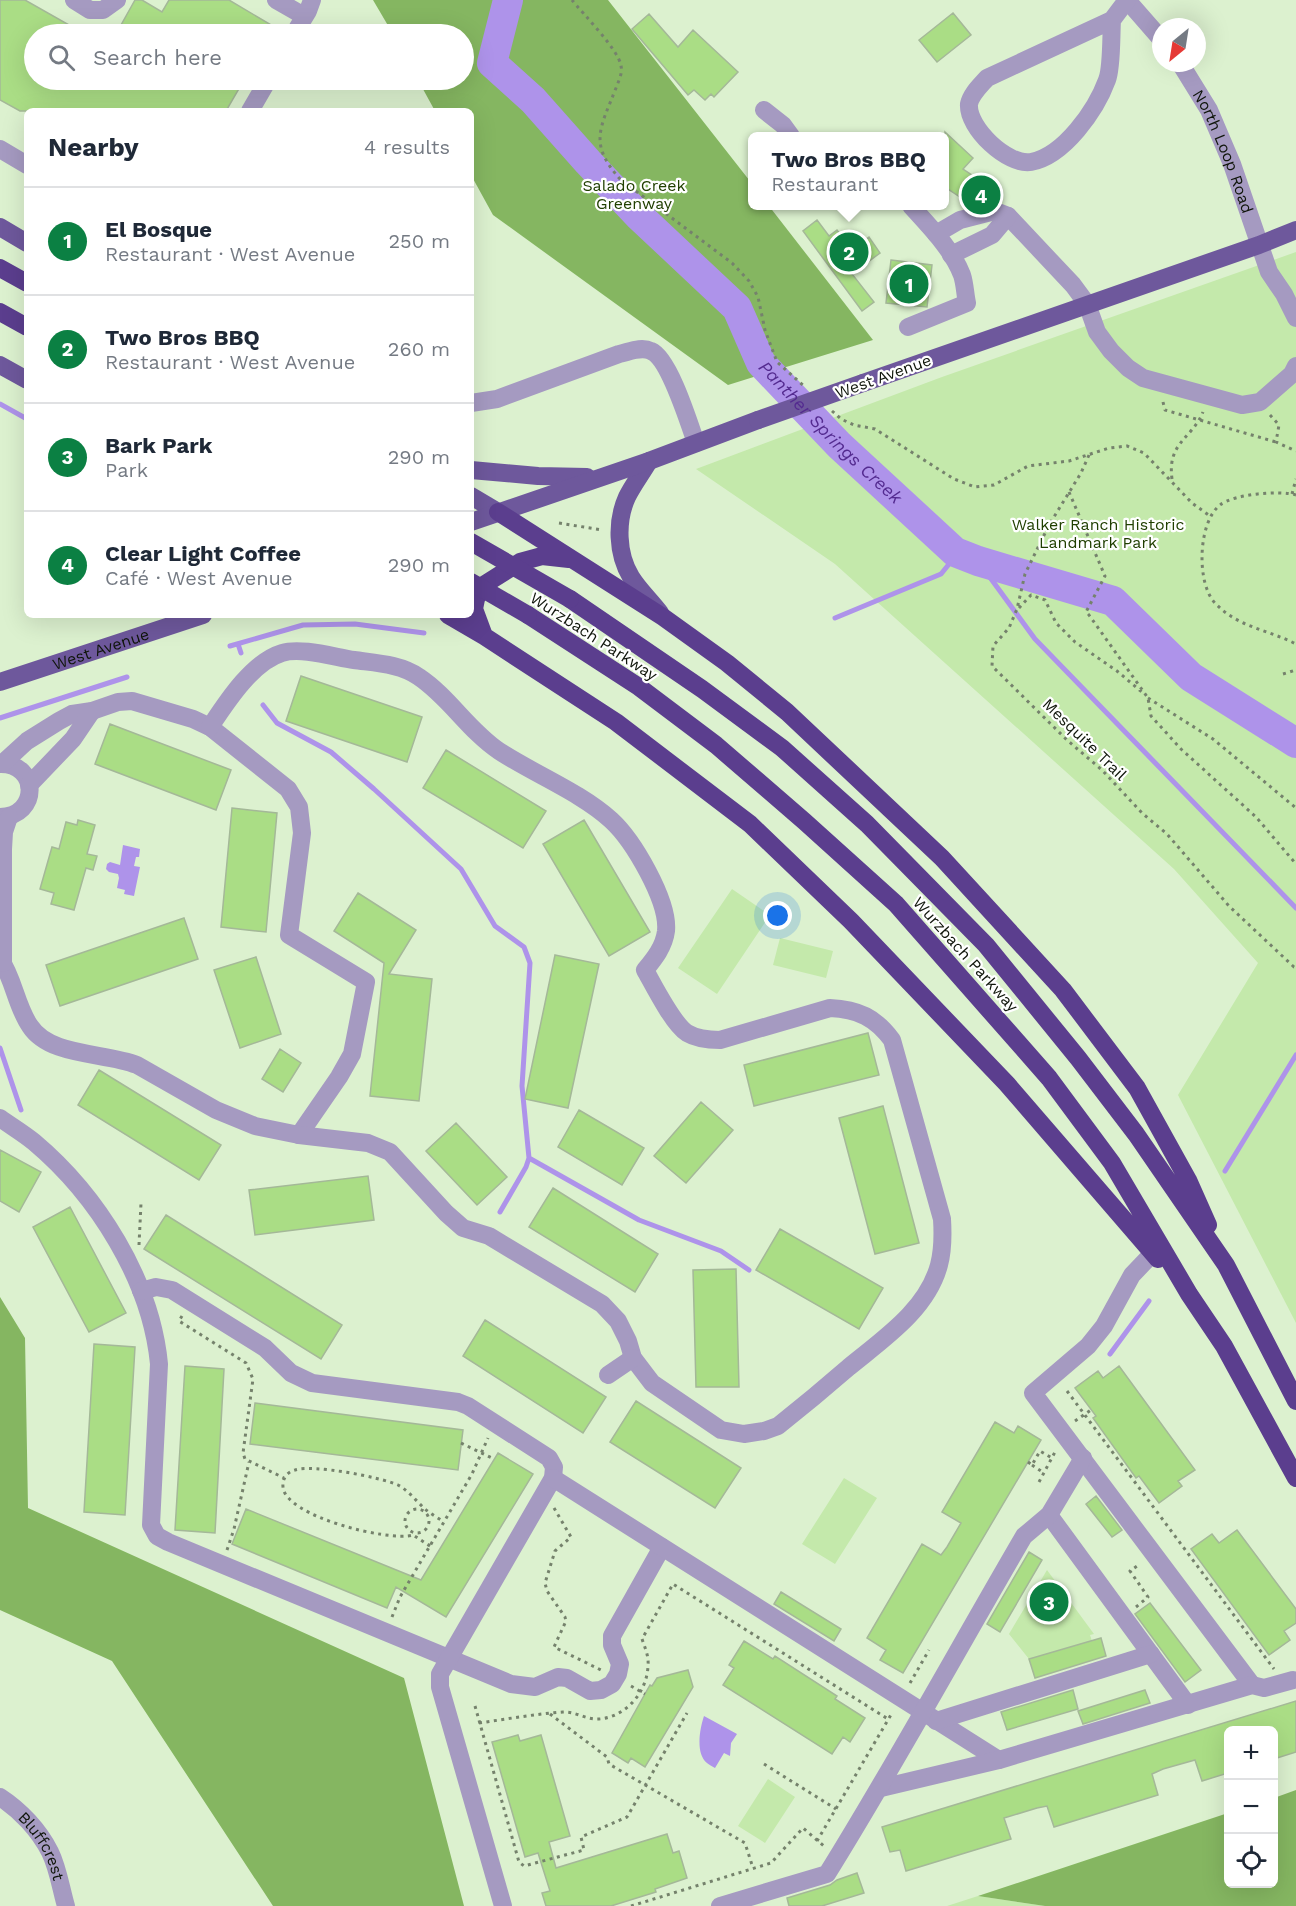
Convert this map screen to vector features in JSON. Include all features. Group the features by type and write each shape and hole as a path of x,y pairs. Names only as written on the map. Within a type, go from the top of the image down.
{"highway":[{"path":"0,267 24,281"},
{"path":"0,312 24,325"},
{"path":"498,512 577,560 727,663 787,712 942,858 1064,990 1137,1088 1188,1180 1226,1265"},
{"name":"Wurzbach Parkway","path":"474,544 570,599 702,689 782,748 867,824 986,945 1136,1134 1226,1265 1296,1401"},
{"path":"484,636 474,609 482,586 520,562 542,555 577,560"},
{"name":"Wurzbach Parkway","path":"474,584 528,615 639,687 716,745 896,904 1049,1078 1112,1163 1189,1294 1224,1346 1296,1478"},
{"path":"451,618 484,636 616,722 750,824 851,921 1007,1084 1189,1294"}],"main road":[{"path":"0,227 24,241"},
{"name":"West Avenue","path":"474,521 649,461 758,420 1296,230"},
{"path":"0,365 24,378"},
{"path":"649,461 627,497 620,519 620,544 622,556 631,576 663,617"},
{"path":"474,470 538,476 601,477"},
{"path":"474,498 498,512"},
{"name":"West Avenue","path":"0,682 184,618"}],"street":[{"path":"74,0 90,10 103,10 117,0"},
{"path":"276,0 308,8 299,24"},
{"path":"1112,20 1108,79 1092,109 1067,142 1050,156 1030,163 1017,161 984,138 971,120 969,105 972,95 987,78 1112,20 1127,0 1152,29"},
{"name":"North Loop Road","path":"1186,72 1209,110 1232,164 1269,272 1296,318"},
{"path":"252,108 262,90"},
{"path":"764,110 788,132"},
{"path":"0,149 24,163"},
{"path":"908,327 967,303 962,276 951,255 915,210"},
{"path":"936,234 960,220 995,211 1008,216 1068,278 1087,304 1097,332 1111,351 1128,368 1143,378 1242,405 1260,402 1292,374 1296,366"},
{"path":"951,255 992,235 1008,216"},
{"path":"474,403 497,399 619,354 639,349 650,350 659,356 670,375 696,443"},
{"path":"1,764 20,769 26,776 30,793 28,801 16,814 4,817 1,961 21,1010 31,1028 44,1039 63,1049 124,1060 137,1065 216,1110 255,1126 299,1136 368,1143 390,1152 446,1213 463,1228 489,1236 602,1304 618,1321 633,1358 652,1383 722,1430 744,1434 778,1426 914,1311 930,1286 939,1266 943,1243 942,1219 892,1040 883,1027 867,1016 846,1009 830,1008 720,1040 702,1039 686,1033 668,1011 645,970 658,955 666,932 665,914 657,890 629,841 611,820 591,805 500,751 484,739 435,688 416,675 391,665 298,652 281,653 261,665 236,689 210,727"},
{"path":"1,764 27,741 72,714 92,711 118,702 132,701 193,719 210,727 288,789 299,807 302,833 289,935 366,982 352,1054 299,1136"},
{"path":"29,785 78,733 92,711"},
{"path":"46,729 63,749"},
{"path":"0,1118 33,1141 71,1177 101,1214 126,1256 141,1291 157,1341 159,1364 151,1525 157,1536 511,1684 535,1687 558,1677 567,1678 590,1691 612,1684 618,1674 620,1664 612,1645 612,1636 662,1547"},
{"path":"1153,1253 1125,1285 1104,1326 1088,1346 1034,1392 1252,1685"},
{"path":"141,1291 156,1287 172,1290 265,1348 291,1373 312,1383 458,1402 468,1406 549,1458 554,1467 553,1478 440,1674 440,1687 502,1906"},
{"path":"608,1375 633,1358"},
{"path":"720,1906 827,1874 929,1716 1024,1536 1049,1515 1083,1458"},
{"path":"553,1478 999,1760"},
{"path":"1049,1515 1188,1705"},
{"path":"929,1716 1151,1654"},
{"path":"881,1788 999,1760 1252,1685 1264,1688 1293,1680"},
{"name":"Bluffcrest","path":"0,1797 12,1805 34,1828 50,1853 66,1906"}],"path":[{"path":"572,0 615,52 622,67 599,130 600,150 610,168 621,180 732,262 749,281 758,297 765,330 777,362 809,390"},
{"path":"1172,481 1170,465 1176,450 1184,437 1199,421 1209,396"},
{"path":"1260,402 1279,425 1276,442 1296,451"},
{"path":"825,405 841,419 854,425 875,429 954,478 975,487 994,485 1028,466 1069,461 1109,448 1127,446 1144,453 1192,503 1209,516"},
{"name":"Mesquite Trail","path":"1089,455 1070,492 1049,525 1025,574 1017,609 1009,628 993,646 992,666 1067,740 1102,770 1142,813 1167,834 1229,906 1293,967 1296,967"},
{"path":"1296,479 1294,495 1252,494 1221,504 1209,516 1202,565 1205,587 1214,603 1238,621 1296,644"},
{"path":"1070,492 1105,576 1086,612 1148,698 1151,716 1181,749 1256,817 1296,864"},
{"path":"559,523 609,531"},
{"path":"1017,609 1030,595 1045,600 1056,623 1075,642 1117,671 1148,698 1212,739 1296,808"},
{"path":"1283,674 1296,670"},
{"path":"138,1252 141,1203"},
{"path":"183,1314 179,1321 246,1363 253,1379 243,1453 249,1462 284,1478"},
{"path":"1067,1391 1275,1670"},
{"path":"1072,1424 1091,1410"},
{"path":"390,1621 400,1597 472,1474 490,1434"},
{"path":"461,1443 494,1459"},
{"path":"1039,1482 1056,1450 1050,1445"},
{"path":"1044,1473 1030,1463 1040,1451 1052,1458"},
{"path":"223,1565 234,1529 249,1462"},
{"path":"308,1468 397,1485 408,1492 428,1514 429,1526 420,1533 404,1538 382,1536 334,1522 292,1503 284,1494 284,1478 290,1472 308,1468"},
{"path":"553,1506 570,1537 555,1551 546,1577 547,1591 566,1621 554,1647 606,1673"},
{"path":"430,1546 412,1534 406,1526 405,1518 413,1509 422,1508 444,1522"},
{"path":"1169,1541 1176,1536"},
{"path":"1132,1610 1148,1597 1130,1571 1146,1560"},
{"path":"479,1723 566,1711 599,1719 617,1714 631,1704 643,1693 649,1665 642,1639 673,1584 888,1719"},
{"path":"907,1688 929,1650"},
{"path":"631,1686 643,1693"},
{"path":"475,1706 495,1781 524,1866 585,1850 581,1837 627,1817 687,1713"},
{"path":"817,1841 896,1707"},
{"path":"550,1713 607,1757 609,1764 745,1843 753,1868"},
{"path":"764,1764 836,1809"},
{"path":"631,1906 771,1863 803,1827 826,1849"}],"green space":[{"name":"Salado Creek Greenway","path":"373,0 608,0 748,179 748,210 772,210 873,340 728,385 493,215 474,180 474,108 433,108 423,90 474,90 474,24 387,24"},
{"name":"Walker Ranch Historic Landmark Park","path":"1296,252 1296,1323 1178,1095 1258,963 1174,869 835,564 696,469 942,377"},
{"path":"732,889 770,915 717,994 678,968"},
{"path":"780,938 833,951 826,978 773,965"},
{"path":"0,1297 25,1338 28,1508 404,1678 464,1906 273,1906 112,1661 0,1610"},
{"path":"844,1478 877,1498 835,1564 802,1544"},
{"path":"1047,1570 1094,1634 1090,1635 1092,1641 1029,1659 1009,1634"},
{"path":"768,1779 795,1797 765,1843 738,1826"},
{"path":"1296,1790 1296,1906 1045,1906 978,1896 1224,1814 1224,1888 1278,1888 1278,1797"},
{"path":"978,1896 1045,1906 947,1906"}],"shaded area":[{"path":"123,845 140,849 134,866 140,867 134,896 124,894 125,890 117,888 118,874 106,869 110,862 120,865"},
{"path":"704,1716 737,1734 731,1743 730,1756 724,1753 715,1768 703,1759 701,1753 700,1734"}],"building":[{"path":"0,0 25,0 67,24 24,24 24,90 238,90 228,108 24,108 24,111 20,111 0,100"},
{"path":"135,0 142,0 162,12 169,0 229,0 270,24 122,24"},
{"path":"953,13 971,35 937,62 919,40"},
{"path":"649,14 678,47 693,30 738,72 714,97 711,94 705,100 694,90 688,95 632,29"},
{"path":"949,136 973,158 963,169 996,191 989,201 972,205 949,190"},
{"path":"817,220 829,236 837,230 852,250 869,237 880,253 852,274 874,302 862,311 803,231"},
{"path":"891,260 932,265 927,307 886,303"},
{"path":"301,676 422,717 407,762 286,721"},
{"path":"110,724 231,770 216,810 95,764"},
{"path":"446,750 546,811 523,848 423,788"},
{"path":"232,808 277,813 266,932 221,927"},
{"path":"78,820 95,825 87,854 97,856 93,870 86,868 74,910 51,904 54,893 40,889 52,847 59,849 66,822 77,825"},
{"path":"584,820 650,932 609,956 543,844"},
{"path":"358,893 416,930 389,974 432,979 419,1101 370,1096 384,963 334,931"},
{"path":"184,918 198,959 60,1006 46,965"},
{"path":"555,955 599,964 568,1108 525,1099"},
{"path":"256,957 281,1034 240,1048 214,970"},
{"path":"868,1033 879,1075 754,1106 744,1065"},
{"path":"280,1049 301,1063 283,1092 262,1079"},
{"path":"99,1070 221,1145 199,1180 78,1105"},
{"path":"701,1102 733,1130 686,1183 654,1156"},
{"path":"883,1106 919,1243 875,1254 839,1118"},
{"path":"579,1110 644,1148 622,1185 558,1147"},
{"path":"456,1123 507,1177 477,1205 426,1151"},
{"path":"0,1150 41,1172 19,1212 0,1201"},
{"path":"368,1176 374,1220 255,1235 249,1190"},
{"path":"553,1188 658,1254 635,1292 529,1227"},
{"path":"70,1207 126,1313 89,1332 33,1227"},
{"path":"166,1215 342,1325 321,1359 144,1249"},
{"path":"780,1229 883,1288 859,1329 756,1270"},
{"path":"736,1269 739,1387 696,1387 693,1270"},
{"path":"485,1320 606,1397 583,1433 463,1356"},
{"path":"94,1344 135,1347 125,1515 84,1512"},
{"path":"185,1366 224,1369 215,1533 175,1530"},
{"path":"1119,1366 1195,1470 1178,1481 1182,1486 1159,1503 1139,1476 1136,1478 1093,1418 1096,1416 1075,1388 1098,1371 1103,1378"},
{"path":"636,1401 741,1468 715,1508 610,1442"},
{"path":"255,1403 463,1430 458,1470 250,1444"},
{"path":"995,1422 1014,1433 1018,1426 1041,1440 903,1673 880,1660 886,1650 867,1638 922,1544 941,1555 947,1547 961,1523 942,1512"},
{"path":"498,1453 533,1474 446,1617 396,1587 387,1608 232,1544 246,1509 421,1580"},
{"path":"1096,1496 1122,1530 1112,1537 1086,1504"},
{"path":"1237,1530 1296,1609 1296,1623 1284,1631 1290,1640 1269,1655 1191,1549 1212,1534 1219,1543"},
{"path":"1029,1552 1042,1560 1000,1632 987,1624"},
{"path":"781,1592 841,1629 834,1641 774,1604"},
{"path":"1150,1603 1201,1670 1185,1682 1135,1614"},
{"path":"1101,1638 1106,1656 1035,1678 1029,1659"},
{"path":"744,1641 773,1659 775,1656 837,1696 835,1699 865,1718 850,1742 843,1737 832,1754 723,1685 734,1668 729,1665"},
{"path":"688,1670 693,1687 645,1767 631,1758 628,1763 612,1753 650,1685 652,1686 657,1678"},
{"path":"1073,1690 1078,1709 1007,1730 1001,1712"},
{"path":"1145,1690 1150,1703 1083,1724 1078,1711"},
{"path":"1296,1701 1296,1752 1278,1758 1278,1726 1224,1726 1224,1774 1202,1781 1195,1760 1163,1769 1152,1774 1158,1795 1054,1827 1047,1806 1037,1808 1004,1818 1011,1839 906,1871 900,1850 890,1852 882,1827"},
{"path":"518,1735 520,1741 541,1735 570,1836 549,1842 556,1868 667,1834 673,1853 679,1851 687,1878 655,1889 656,1892 611,1906 546,1906 542,1893 550,1891 538,1853 525,1857 492,1742"},
{"path":"857,1873 864,1893 822,1906 789,1906 787,1898 830,1885"}],"waterway":[{"name":"Panther Springs Creek","path":"508,0 492,63 533,100 638,215 737,308 761,363 839,445 955,552 1113,601 1191,677 1296,743"},
{"path":"0,404 24,417"},
{"path":"835,618 941,574 958,553"},
{"path":"978,561 1035,639 1296,908"},
{"path":"230,646 303,625 355,624 424,633"},
{"path":"238,644 241,653"},
{"path":"0,718 127,677"},
{"path":"263,705 277,723 331,752 461,869 495,926 524,947 530,963 522,1086 529,1158 639,1220 721,1251 749,1270"},
{"path":"0,1048 21,1110"},
{"path":"1225,1171 1296,1055"},
{"path":"500,1212 529,1158"},
{"path":"1110,1354 1149,1301"}],"place":[{"name":"Clear Light Coffee","path":"981,195"},
{"name":"Two Bros BBQ","path":"849,252"},
{"name":"El Bosque","path":"909,284"},
{"name":"Bark Park","path":"1049,1602"}]}
